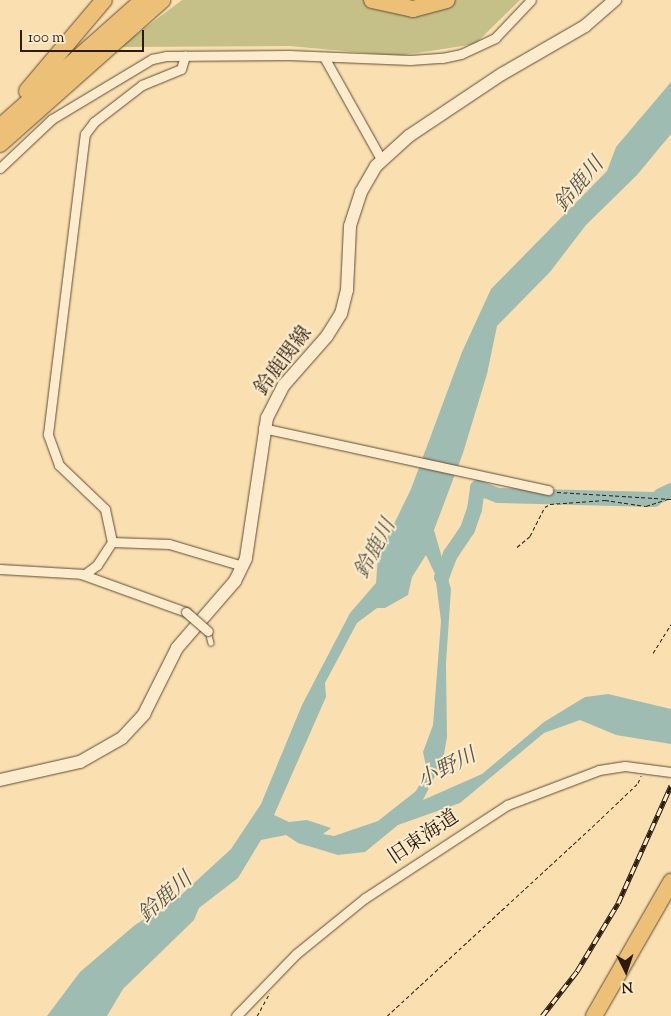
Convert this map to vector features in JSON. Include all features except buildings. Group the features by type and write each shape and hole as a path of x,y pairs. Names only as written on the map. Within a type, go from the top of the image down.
{"highway":[{"path":"0,120 104,0"},
{"path":"372,0 413,8 447,0"},
{"path":"0,127 155,2"},
{"path":"0,144 155,2"},
{"path":"594,1016 671,882"}],"main road":[{"name":"鈴鹿関線","path":"0,780 80,762 122,738 144,714 177,648 228,593 243,566 263,428 284,385 327,336 341,314 347,290 348,242 354,208 368,177 382,159 409,136 502,74 584,26 615,0"}],"street":[{"path":"0,168 52,119 152,60 185,56 410,60 461,54 495,38 531,0"},
{"path":"0,569 91,572 112,542 105,509 60,465 48,434 85,134 94,122 142,85 181,69 185,56"},
{"path":"324,57 382,159"},
{"path":"263,428 548,490"},
{"path":"112,542 160,542 243,566"},
{"path":"79,572 186,612 208,631"},
{"name":"旧東海道","path":"236,1016 271,979 365,898 507,805 599,770 643,768 671,772"}],"lane":[{"path":"208,631 211,643"}],"path":[{"path":"548,490 670,499"},
{"path":"517,547 530,536 545,507 550,504 605,500 646,506 670,499"},
{"path":"653,653 671,624"},
{"path":"387,1016 638,784 643,768"},
{"path":"257,1016 270,996 271,979"}],"shaded area":[{"path":"182,0 520,0 475,44 398,56 290,46 120,47"}],"water":[{"path":"671,82 671,134 637,175 586,225 550,272 497,326 487,374 463,453 434,530 451,589 446,663 447,737 443,760 423,800 482,774 544,722 585,697 608,694 671,709 671,744 616,735 580,720 544,733 460,803 398,825 365,852 338,855 298,843 286,835 261,840 238,878 199,908 194,920 123,989 107,1016 47,1016 80,972 135,925 181,895 231,849 261,804 302,705 350,613 376,583 378,557 411,489 462,352 491,289 607,171 616,147","holes":["426,555 435,574 441,621 433,725 423,752 426,766 424,777 416,791 378,821 334,836 323,834 331,828 307,820 289,822 274,815 326,697 325,683 357,623 377,608 385,608 408,595 412,577"]}],"waterway":[{"path":"441,577 450,554 467,529 474,509 477,487 498,495 654,499"},
{"path":"660,495 671,490"}],"railway":[{"path":"542,1016 577,971 618,903 671,785"}],"water label":[{"name":"鈴鹿川","path":"580,185"},
{"name":"鈴鹿川","path":"376,549"},
{"name":"小野川","path":"447,769"},
{"name":"鈴鹿川","path":"166,898"}]}
